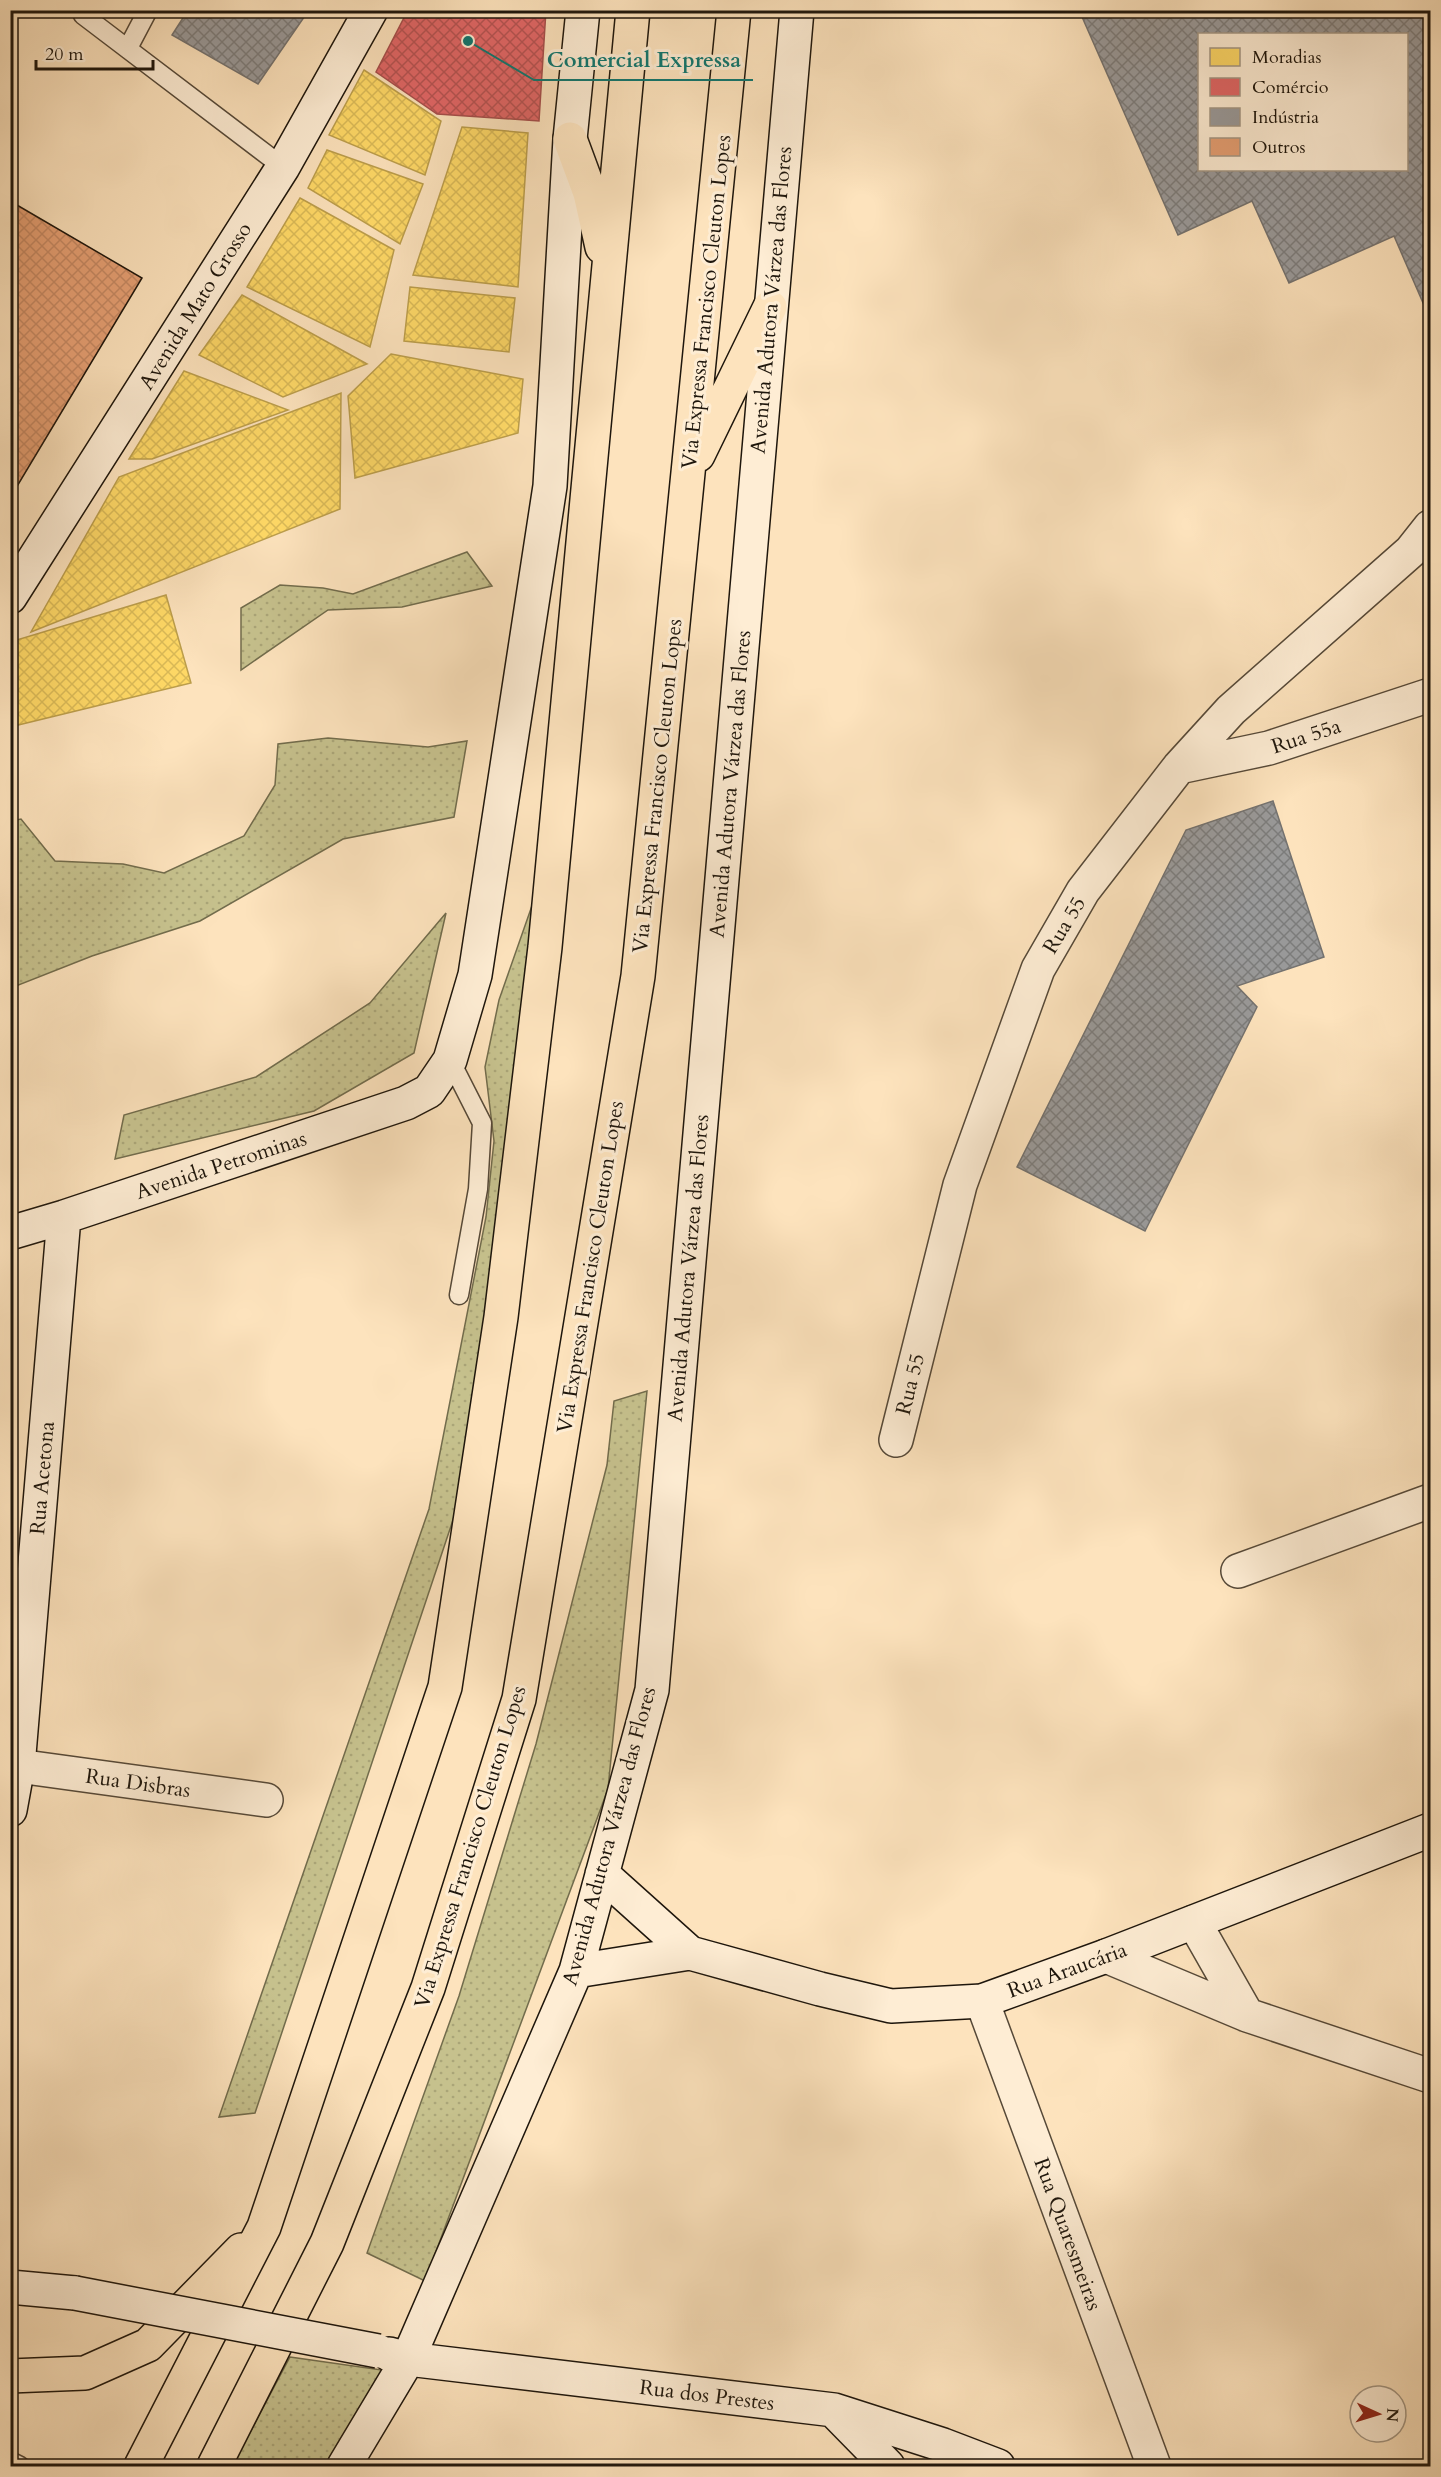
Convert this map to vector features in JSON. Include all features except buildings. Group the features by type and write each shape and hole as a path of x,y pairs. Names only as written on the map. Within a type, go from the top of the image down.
{"highway":[{"path":"141,2466 264,2227 445,1687 501,1317 545,947 633,10"},
{"name":"Via Expressa Francisco Cleuton Lopes","path":"214,2466 327,2243 428,1988 519,1699 638,976 734,10"},
{"path":"570,139 590,193 609,278"},
{"path":"689,473 770,307"},
{"path":"10,2376 85,2373 148,2345 264,2227"}],"street":[{"name":"Avenida Mato Grosso","path":"10,597 283,167 371,10"},
{"path":"450,1060 475,975 550,486 570,139 583,10"},
{"name":"Avenida Adutora Várzea das Flores","path":"348,2465 393,2355 576,1971 652,1690 797,10"},
{"name":"Rua 55","path":"896,1440 960,1185 1038,969 1083,891 1179,767 1231,710 1411,551 1431,527"},
{"name":"Rua 55a","path":"1179,767 1269,748 1431,695"},
{"name":"Avenida Petrominas","path":"10,1233 406,1103 429,1090 450,1060"},
{"name":"Rua Acetona","path":"10,1810 64,1217"},
{"path":"1238,1571 1431,1502"},
{"name":"Rua Disbras","path":"14,1767 266,1800"},
{"name":"Rua Araucária","path":"576,1971 690,1953 891,2006 982,2001 1106,1956 1431,1830"},
{"name":"Rua Araucária","path":"602,1874 690,1953"},
{"path":"1194,1922 1247,2015"},
{"path":"1106,1956 1247,2015 1431,2076"},
{"name":"Rua Quaresmeiras","path":"982,2001 1154,2466"},
{"name":"Rua dos Prestes","path":"10,2287 75,2293 393,2355 834,2410 943,2445 998,2466"},
{"path":"834,2410 888,2466"}],"lane":[{"path":"81,10 283,167"},
{"path":"128,48 148,10"},
{"path":"450,1060 482,1123 478,1189 459,1295"},
{"path":"10,2462 20,2466"}],"shaded area":[{"path":"467,552 492,586 402,607 328,610 241,670 241,608 280,585 323,588 353,594"},
{"path":"328,738 428,747 467,741 454,817 343,839 200,921 92,956 11,988 11,821 21,819 55,861 123,864 164,873 244,836 275,785 278,744"},
{"path":"534,900 502,1219 457,1508 255,2113 219,2117 429,1509 486,1217 494,1141 485,1067 499,1000"},
{"path":"446,913 414,1053 314,1111 115,1159 124,1115 256,1077 370,1003"},
{"path":"647,1391 608,1789 425,2281 367,2253 459,1996 536,1744 607,1465 614,1401"},
{"path":"290,2357 389,2371 328,2466 232,2466"}],"place":[{"name":"Comercial Expressa","path":"468,41"}]}
